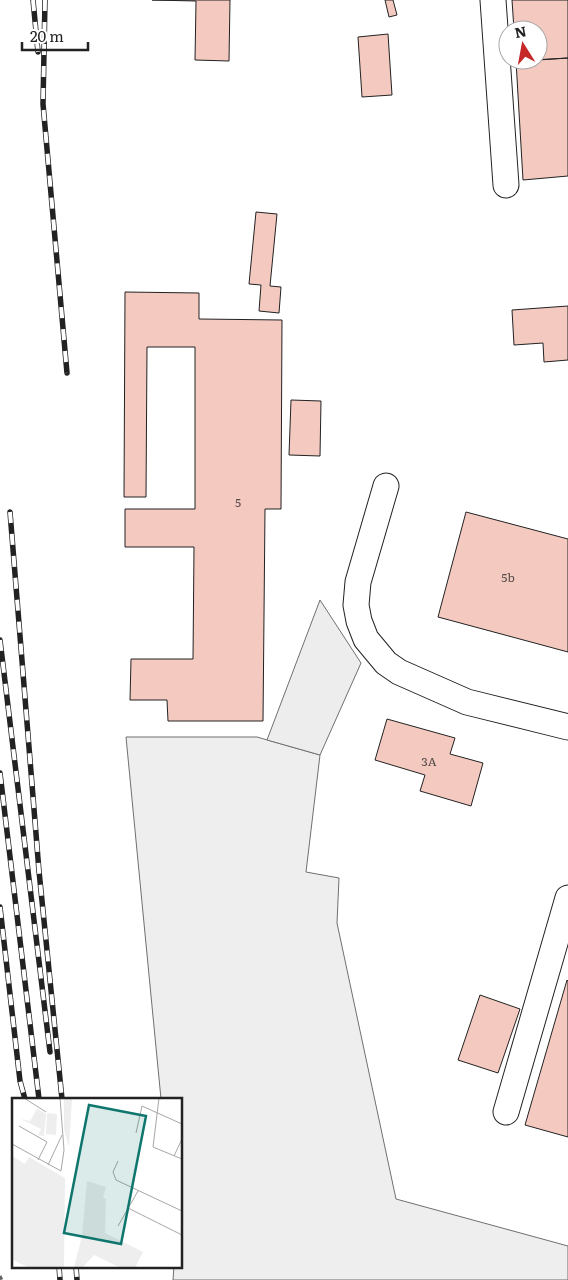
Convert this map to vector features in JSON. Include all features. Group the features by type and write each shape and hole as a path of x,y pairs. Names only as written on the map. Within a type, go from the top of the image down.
{"lane":[{"path":"493,0 506,185"},
{"path":"386,486 358,582 356,605 359,621 366,639 386,663 399,672 467,702 568,728"},
{"path":"506,1112 566,911"}],"path":[{"path":"0,1276 2,1280"}],"shaded area":[{"path":"320,600 361,663 320,755 267,740"},
{"path":"126,737 257,737 320,755 306,872 339,878 337,923 396,1199 568,1246 568,1280 173,1280 174,1268 182,1268 182,1098 161,1098"}],"building":[{"path":"152,0 230,0 229,61 195,60 196,1"},
{"path":"385,0 393,0 397,15 389,17"},
{"path":"512,0 568,0 568,58 548,59 548,20 513,20"},
{"path":"388,34 392,95 362,97 358,37"},
{"path":"568,58 568,176 523,180 517,70 548,70 548,59"},
{"path":"256,212 277,214 270,286 281,287 279,313 259,311 261,285 249,284"},
{"path":"125,292 199,293 199,319 282,320 281,509 265,509 263,721 168,721 167,700 130,700 131,659 193,659 194,547 125,547 125,509 195,509 195,347 147,347 146,497 124,497"},
{"path":"568,306 568,360 544,362 543,343 514,345 512,310"},
{"path":"291,400 321,401 320,456 289,455"},
{"path":"466,512 568,539 568,652 438,617"},
{"path":"387,719 455,738 450,754 483,763 471,806 420,791 425,775 375,760"},
{"path":"568,981 568,1137 525,1125"},
{"path":"480,995 520,1009 498,1073 458,1060"}],"railway":[{"path":"33,0 38,52"},
{"path":"45,0 43,104 67,373"},
{"path":"10,512 39,871 62,1098"},
{"path":"0,640 50,1052"},
{"path":"0,773 39,1098"},
{"path":"0,907 20,1081 25,1098"},
{"path":"59,1268 60,1280"},
{"path":"76,1268 77,1280"}]}
